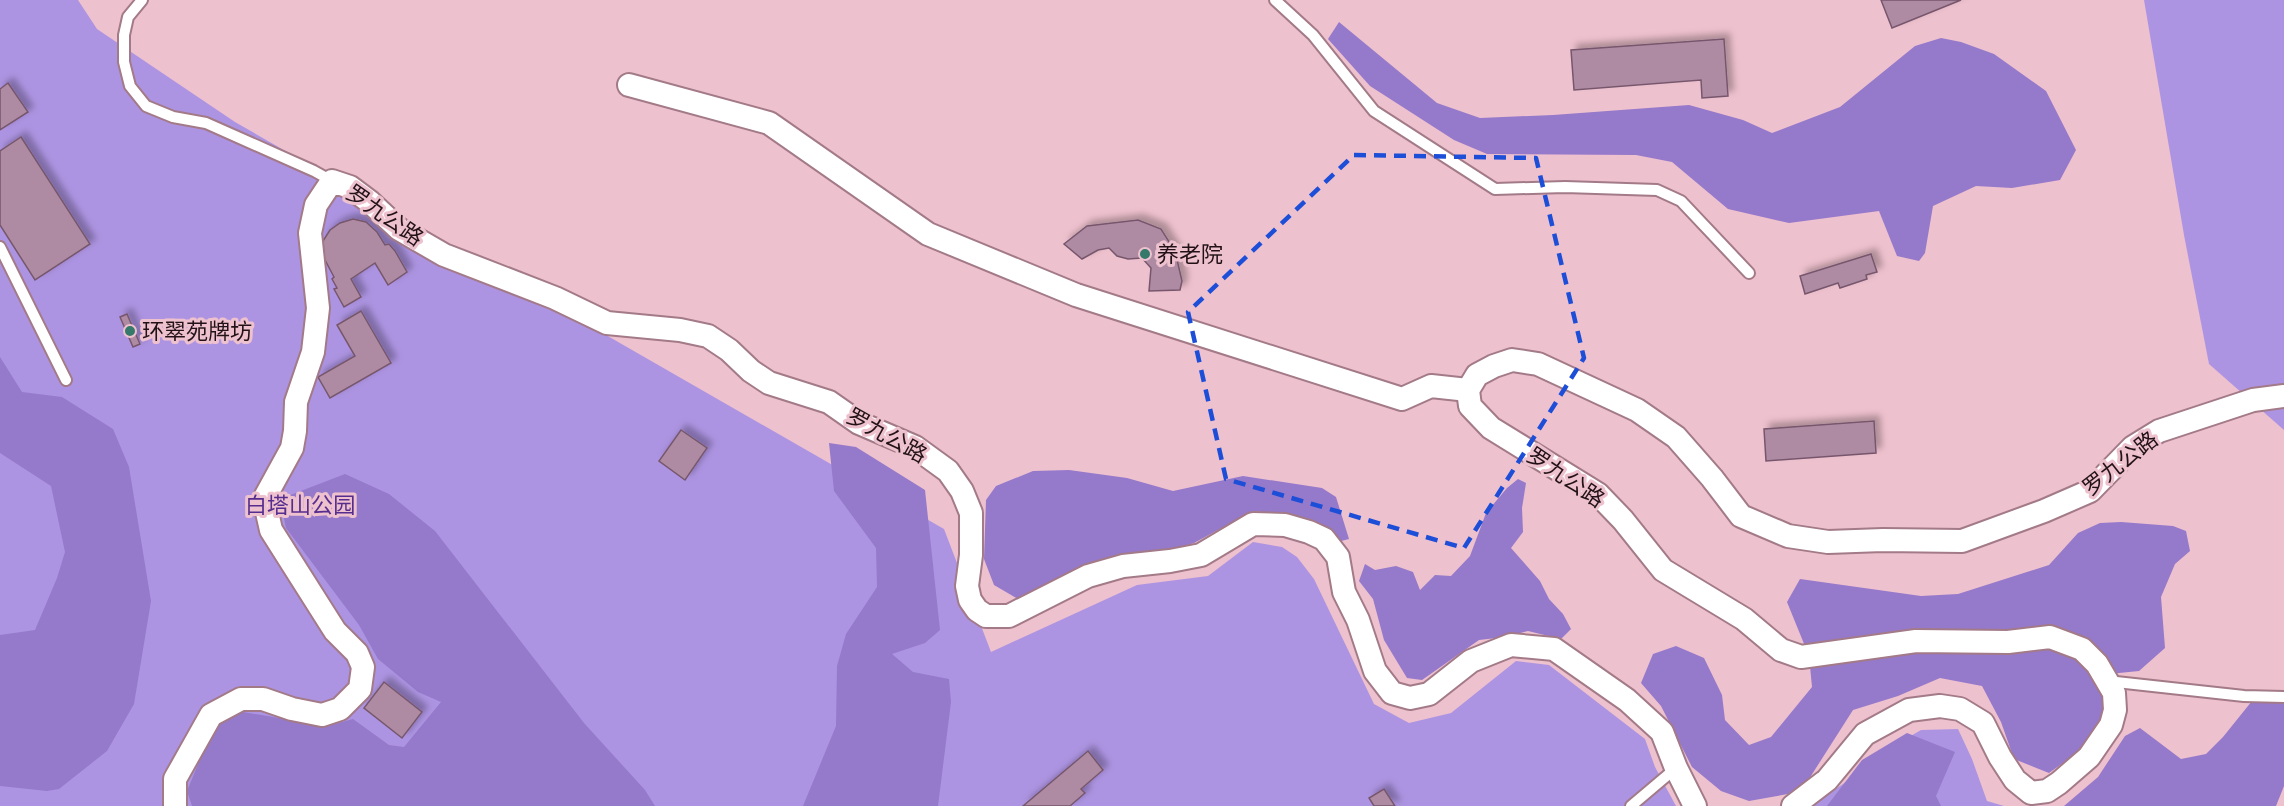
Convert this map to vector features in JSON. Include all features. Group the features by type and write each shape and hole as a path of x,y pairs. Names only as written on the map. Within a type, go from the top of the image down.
{"street":[{"path":"629,85 769,123 928,234 1076,296 1402,399 1431,386 1468,390"},
{"name":"罗九公路","path":"332,181 350,187 399,229 444,255 555,298 607,323 680,330 708,336 769,383 829,402 859,423 915,447 948,471 962,491 971,513 971,555 967,586 970,600 977,610 986,616 1009,616 1088,576 1123,566 1201,555 1254,524 1285,525 1324,539 1338,557 1344,592 1358,620 1375,671 1392,693 1410,698 1429,694 1471,661 1511,645 1554,649 1627,700 1662,732 1676,768 1695,806"},
{"path":"175,806 175,779 211,715 241,699 263,699 292,709 322,715 340,709 360,689 363,667 357,653 335,631 271,530 264,499 292,448 296,402 313,352 318,308 310,233 316,205 332,181"},
{"name":"罗九公路","path":"1793,806 1827,780 1864,734 1909,710 1940,705 1960,709 1983,723 2000,758 2015,780 2031,793 2047,791 2089,757 2111,725 2115,710 2114,693 2097,664 2082,649 2050,637 2008,642 1916,640 1801,657 1781,650 1744,619 1663,570 1623,520 1598,494 1491,428 1470,406 1468,390 1477,375 1512,360 1538,364 1636,410 1676,437 1741,516 1788,536 1828,542 1962,541 2044,511 2090,491 2133,447 2159,431 2253,400 2284,396"}],"lane":[{"name":"罗九公路","path":"142,0 128,17 124,35 124,62 130,86 146,106 173,117 206,123 332,181"},
{"path":"1275,0 1313,35 1374,111 1495,189 1566,187 1657,190 1682,201 1749,273"},
{"path":"0,247 66,380"},
{"path":"2107,681 2244,696 2284,697"},
{"path":"1631,806 1676,768"}],"highlighted area":[{"path":"1354,155 1536,158 1584,358 1464,548 1226,479 1188,312"}],"green space":[{"name":"白塔山公园","path":"0,0 78,0 97,29 235,122 944,529 991,652 1137,585 1208,576 1253,542 1282,547 1297,557 1314,579 1374,704 1409,723 1451,713 1516,661 1549,665 1645,739 1655,767 1676,806 0,806"},
{"path":"2144,0 2284,0 2284,430 2209,364 2184,235"},
{"path":"1339,22 1437,103 1480,118 1689,105 1743,120 1772,133 1840,107 1915,46 1941,38 1961,42 1994,54 2046,91 2076,150 2060,180 2012,188 1976,186 1933,206 1925,253 1919,261 1897,256 1879,211 1789,223 1728,209 1672,162 1636,155 1487,154 1454,140 1370,86 1328,39"},
{"path":"0,357 22,392 62,397 113,429 129,467 151,601 134,704 107,751 59,789 47,791 0,786 0,635 35,630 57,578 65,552 51,486 0,453"},
{"path":"829,443 856,447 925,490 940,630 925,643 892,654 913,672 949,679 951,702 938,806 803,806 836,726 837,666 846,634 877,587 876,548 834,491"},
{"path":"1069,470 1127,478 1173,491 1243,476 1322,488 1336,497 1349,539 1337,542 1309,520 1253,511 1194,543 1018,599 994,585 984,559 986,500 996,486 1033,471"},
{"path":"345,474 389,494 435,531 584,723 645,790 655,806 192,806 187,791 213,728 243,712 327,726 353,719 389,745 404,747 441,702 418,692 378,659 359,625 286,528 280,499"},
{"path":"1518,479 1526,483 1522,508 1523,532 1511,548 1540,581 1549,599 1563,614 1571,629 1561,639 1528,631 1479,640 1422,680 1407,678 1384,640 1373,599 1359,581 1365,564 1375,570 1396,566 1413,572 1420,590 1435,575 1451,576 1470,556 1486,513 1507,488"},
{"path":"2121,522 2173,526 2186,531 2190,551 2175,564 2161,597 2165,648 2139,671 2109,674 2100,726 2074,755 2049,773 2014,759 2001,722 1982,686 1940,678 1898,696 1853,710 1809,779 1788,794 1749,801 1721,791 1692,767 1661,706 1641,683 1653,654 1676,646 1704,658 1722,695 1725,720 1749,745 1771,737 1812,687 1809,656 1787,602 1800,579 1921,596 1958,594 2049,565 2078,533 2100,523"},
{"path":"2252,701 2284,702 2284,786 2276,806 2064,806 2098,777 2125,736 2140,728 2181,759 2206,754"},
{"path":"1958,729 1987,801 2004,806 1810,806 1843,784 1878,755 1921,730"},
{"path":"1907,733 1955,752 1936,796 1941,806 1827,806 1862,760"}],"building":[{"path":"1881,0 1961,0 1892,28"},
{"path":"1724,39 1728,96 1702,98 1701,80 1574,90 1571,50"},
{"path":"8,83 28,112 0,130 0,89"},
{"path":"21,137 90,244 35,280 0,225 0,151"},
{"path":"353,219 366,222 377,232 385,245 389,244 395,251 407,272 388,285 375,263 351,279 361,297 344,307 334,289 337,288 332,279 334,277 324,258 323,241 330,230 340,223"},
{"name":"养老院","path":"1138,220 1161,229 1175,251 1182,281 1180,290 1149,291 1151,268 1142,258 1128,259 1117,256 1109,248 1098,250 1082,259 1064,244 1087,226"},
{"path":"1871,254 1877,272 1866,275 1867,279 1840,288 1838,283 1805,294 1800,276"},
{"path":"361,311 391,363 330,398 318,377 355,356 337,325"},
{"name":"环翠苑牌坊","path":"127,314 140,344 133,347 120,317"},
{"path":"1874,421 1876,453 1766,461 1764,429"},
{"path":"681,430 707,448 685,480 659,461"},
{"path":"384,682 422,712 402,738 364,708"},
{"path":"1088,751 1103,770 1081,789 1085,793 1070,806 1023,806"},
{"path":"1384,789 1395,806 1374,806 1369,798"}],"place":[{"name":"养老院","path":"1145,254"},
{"name":"环翠苑牌坊","path":"130,331"}]}
